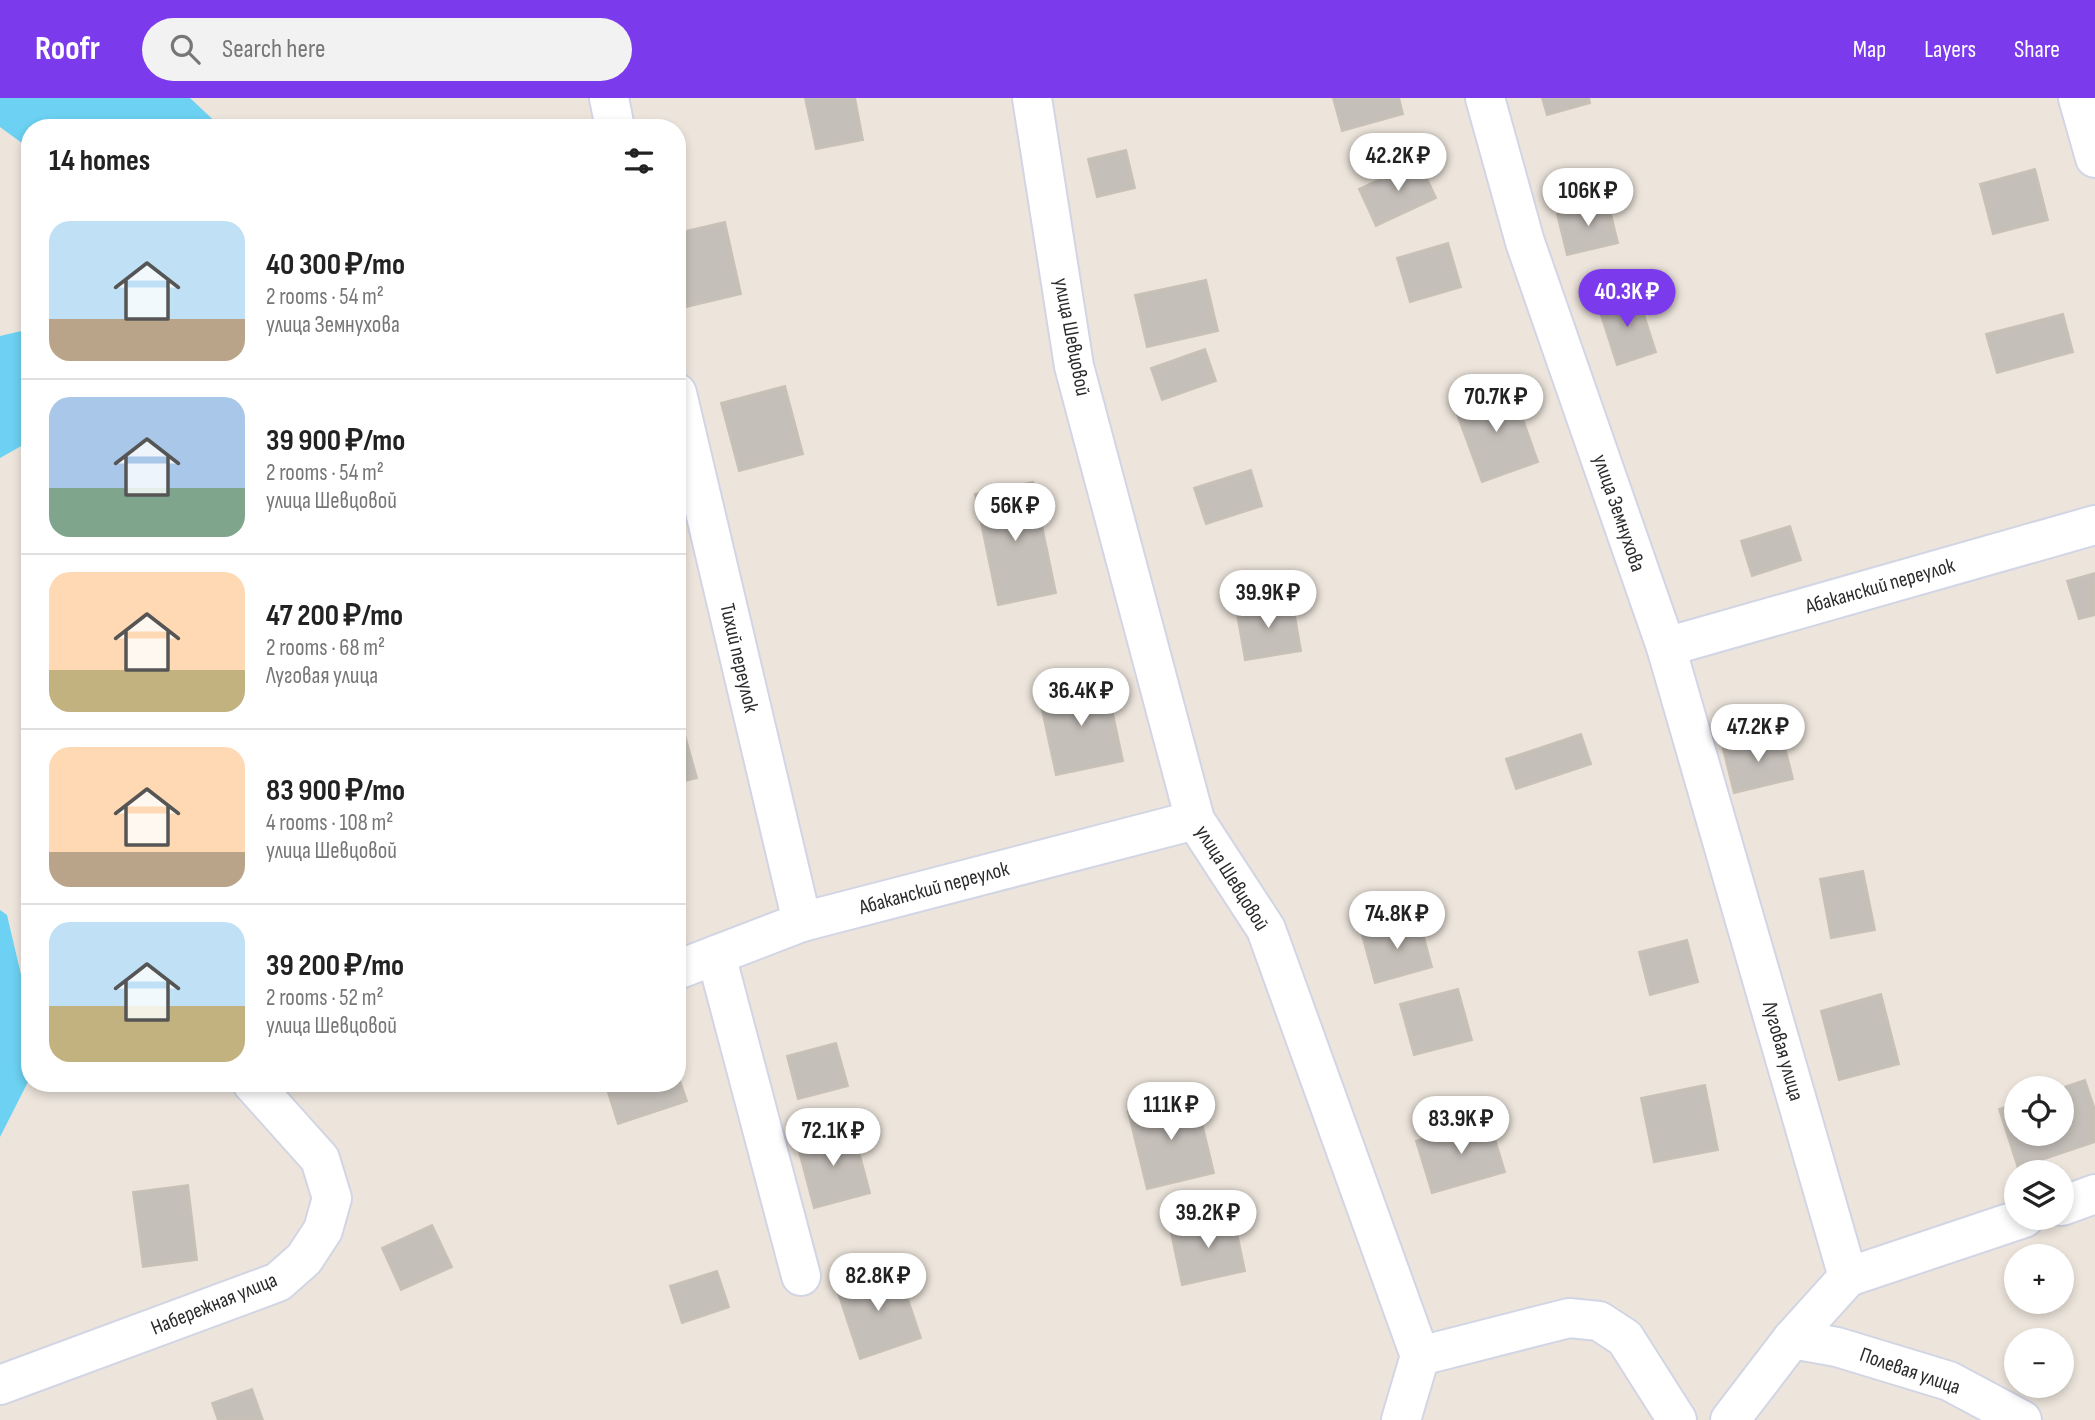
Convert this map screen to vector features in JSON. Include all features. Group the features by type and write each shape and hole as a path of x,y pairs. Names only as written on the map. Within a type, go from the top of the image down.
{"street":[{"path":"609,98 613,119"},
{"name":"улица Шевцовой","path":"1032,98 1074,366 1195,820 1266,929 1420,1356"},
{"name":"улица Земнухова","path":"1485,98 1525,242 1665,647"},
{"path":"2078,98 2095,158"},
{"name":"Тихий переулок","path":"686,431 802,922"},
{"name":"Абаканский переулок","path":"1665,647 2095,525"},
{"name":"Луговая улица","path":"1665,647 1848,1277"},
{"name":"Абаканский переулок","path":"686,967 802,922 1195,820"},
{"path":"716,955 801,1276"},
{"name":"Набережная улица","path":"0,1385 278,1282 304,1259 323,1230 332,1198 320,1159 260,1092"},
{"path":"2074,1202 2095,1194"},
{"path":"1730,1420 1792,1339 1848,1277 2004,1225"},
{"path":"1401,1420 1420,1356 1569,1318 1599,1321 1625,1338 1676,1420"},
{"name":"Полевая улица","path":"1792,1339 1838,1347 1949,1381 2022,1420"}],"water":[{"path":"0,98 190,98 212,119 21,119 21,142 0,127"},
{"path":"21,331 21,446 0,458 0,336"},
{"path":"0,910 7,915 21,975 23,1092 0,1137"}],"building":[{"path":"805,98 855,98 863,140 816,149"},
{"path":"1333,98 1399,98 1403,114 1342,131"},
{"path":"1542,98 1589,98 1590,103 1547,115"},
{"path":"1126,150 1135,188 1097,197 1088,159"},
{"path":"1419,161 1436,198 1376,226 1359,189"},
{"path":"2035,169 2048,220 1993,234 1980,184"},
{"path":"1608,202 1618,243 1567,255 1557,214"},
{"path":"725,222 741,294 686,307 686,231"},
{"path":"1448,243 1461,287 1410,302 1397,258"},
{"path":"1206,280 1218,331 1147,347 1135,295"},
{"path":"1637,293 1656,352 1617,365 1598,306"},
{"path":"2063,314 2073,352 1997,373 1986,334"},
{"path":"1205,349 1216,381 1162,400 1151,368"},
{"path":"1511,385 1538,462 1482,482 1454,406"},
{"path":"785,386 803,454 739,471 721,403"},
{"path":"1251,470 1262,506 1206,524 1194,488"},
{"path":"1033,482 1056,593 998,605 975,494"},
{"path":"1790,526 1801,560 1752,576 1741,541"},
{"path":"2095,573 2095,615 2079,619 2067,581"},
{"path":"1292,599 1301,651 1245,660 1236,608"},
{"path":"1106,681 1123,761 1056,775 1039,696"},
{"path":"1581,734 1591,764 1516,789 1506,759"},
{"path":"1782,735 1793,779 1734,793 1723,749"},
{"path":"686,739 697,778 686,781"},
{"path":"1863,871 1875,930 1831,938 1820,879"},
{"path":"1419,919 1432,967 1375,983 1362,935"},
{"path":"1687,940 1698,982 1650,995 1639,952"},
{"path":"1458,989 1472,1040 1414,1055 1400,1004"},
{"path":"1881,994 1899,1064 1839,1080 1821,1011"},
{"path":"836,1043 848,1086 798,1099 787,1056"},
{"path":"2085,1080 2095,1110 2095,1142 2042,1160 2015,1160 2011,1146 2074,1146 2074,1084"},
{"path":"1705,1085 1718,1150 1654,1162 1641,1098"},
{"path":"608,1092 684,1092 687,1101 618,1124"},
{"path":"1195,1094 1214,1173 1147,1189 1128,1111"},
{"path":"2004,1107 2004,1125 1999,1109"},
{"path":"1489,1119 1505,1172 1432,1193 1416,1141"},
{"path":"853,1129 870,1193 814,1208 797,1144"},
{"path":"188,1185 197,1260 143,1267 133,1192"},
{"path":"1233,1214 1245,1271 1182,1285 1170,1228"},
{"path":"432,1225 452,1267 401,1290 382,1248"},
{"path":"897,1267 921,1338 860,1359 836,1287"},
{"path":"717,1271 729,1307 682,1323 670,1286"},
{"path":"252,1389 263,1420 218,1420 212,1403"}]}
